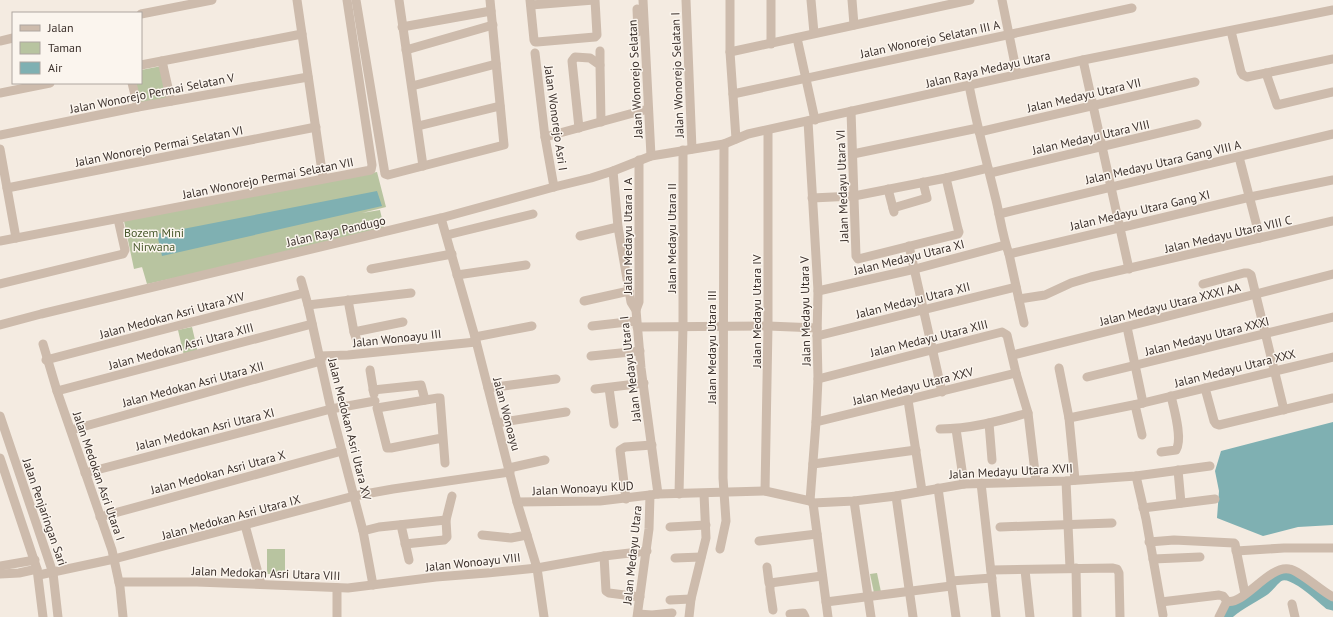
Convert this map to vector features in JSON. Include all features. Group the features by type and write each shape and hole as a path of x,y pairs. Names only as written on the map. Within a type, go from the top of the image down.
{"street":[{"path":"142,14 212,0"},
{"path":"297,0 323,178"},
{"name":"Jalan Wonorejo Permai Selatan VII","path":"0,241 323,178 368,171 372,168 347,0"},
{"path":"356,0 385,174 388,175 504,145 490,0"},
{"path":"399,0 423,166"},
{"path":"595,0 596,36 593,38 535,42 530,3 595,0"},
{"path":"637,0 638,32"},
{"name":"Jalan Wonorejo Selatan","path":"643,0 651,156"},
{"name":"Jalan Wonorejo Selatan I","path":"686,0 692,149"},
{"path":"730,0 730,52 736,139"},
{"path":"771,0 771,44"},
{"path":"811,0 814,33"},
{"path":"852,0 854,25"},
{"path":"730,52 970,0"},
{"path":"1002,0 1017,74"},
{"name":"Jalan Wonorejo Selatan III A","path":"733,94 1132,8"},
{"name":"Jalan Raya Medayu Utara","path":"651,156 724,144 748,134 768,131 1017,74 1231,32 1333,10"},
{"path":"402,27 491,11"},
{"path":"406,50 493,25"},
{"path":"1231,32 1243,75 1247,77 1333,59"},
{"path":"142,65 302,34"},
{"path":"0,41 12,38"},
{"name":"Jalan Medayu Utara V","path":"797,38 806,78 811,120 812,198 818,291 818,379 812,502 828,617"},
{"path":"600,51 601,122"},
{"name":"Jalan Wonorejo Asri I","path":"535,53 545,137 554,187"},
{"path":"579,128 572,59 590,58 600,65"},
{"path":"162,60 170,101"},
{"path":"1083,60 1129,269"},
{"path":"412,86 496,64"},
{"path":"1266,73 1277,105 1333,92"},
{"name":"Jalan Wonorejo Permai Selatan V","path":"0,135 138,107 308,77"},
{"name":"Jalan Medayu Utara VII","path":"853,154 1092,106 1195,82"},
{"path":"0,93 45,84"},
{"path":"132,84 138,107"},
{"path":"969,85 978,130 1000,214 1024,323"},
{"path":"418,126 500,106"},
{"path":"545,137 648,109"},
{"name":"Jalan Medayu Utara VI","path":"851,111 856,256 858,259 909,246"},
{"name":"Jalan Medayu Utara VIII","path":"812,198 854,196 923,182 989,171 1198,124"},
{"name":"Jalan Wonorejo Permai Selatan VI","path":"7,188 316,127"},
{"name":"Jalan Medayu Utara IV","path":"765,490 768,326 768,131"},
{"name":"Jalan Medayu Utara Gang VIII A","path":"1000,214 1333,134"},
{"name":"Jalan Medayu Utara III","path":"720,549 726,521 724,493 723,327 724,144"},
{"path":"0,149 16,238"},
{"name":"Jalan Medayu Utara II","path":"679,494 683,326 683,150"},
{"name":"Jalan Raya Pandugo","path":"0,325 441,218 613,171 651,156"},
{"path":"1239,157 1260,238"},
{"name":"Jalan Medayu Utara I A","path":"636,310 639,302 639,160"},
{"name":"Jalan Medayu Utara I","path":"613,171 618,226 631,302 636,310 636,324 652,446 654,495"},
{"path":"942,392 922,309 915,268 909,246 955,235 959,232 946,178"},
{"name":"Jalan Medayu Utara Gang XI","path":"1007,249 1120,227 1250,197 1333,180"},
{"path":"888,189 894,210 927,198 923,182"},
{"path":"447,235 533,214"},
{"name":"Jalan Wonoayu","path":"441,218 475,339 517,502 537,568 544,617"},
{"path":"0,284 123,254 125,250 118,219"},
{"name":"Jalan Medayu Utara VIII C","path":"1019,299 1045,295 1076,282 1110,273 1333,221"},
{"path":"580,236 618,226"},
{"name":"Jalan Medayu Utara XI","path":"818,291 915,268 1007,249"},
{"path":"371,269 452,254"},
{"path":"457,275 526,265"},
{"path":"1203,284 1248,273 1251,275 1284,410"},
{"name":"Jalan Medayu Utara XXXI AA","path":"1013,356 1333,274"},
{"name":"Jalan Medokan Asri Utara XV","path":"301,280 331,409 354,496 373,585"},
{"name":"Jalan Medayu Utara XII","path":"817,332 1016,287"},
{"path":"584,301 629,291"},
{"name":"Jalan Medokan Asri Utara XIV","path":"46,360 304,293"},
{"path":"308,305 411,293"},
{"path":"348,300 357,341"},
{"name":"Jalan Medayu Utara XXXI","path":"1087,377 1333,317"},
{"path":"354,331 403,322"},
{"name":"Jalan Medokan Asri Utara XIII","path":"57,391 312,324"},
{"path":"592,326 636,324 723,327 768,326 817,332"},
{"name":"Jalan Wonoayu III","path":"320,359 475,339 532,326"},
{"path":"1126,327 1135,366 1142,435"},
{"name":"Jalan Medayu Utara XIII","path":"818,379 1002,332 1007,335 1028,414 1036,481"},
{"name":"Jalan Medokan Asri Utara I","path":"43,344 46,360 114,560 119,582 123,617"},
{"path":"591,356 640,351"},
{"name":"Jalan Medayu Utara XXX","path":"1069,418 1139,404 1333,357"},
{"name":"Jalan Medokan Asri Utara XII","path":"71,430 320,359"},
{"path":"1059,368 1069,418 1070,481 1068,525 1077,617"},
{"path":"370,370 376,404 387,448 442,438 445,463"},
{"name":"Jalan Medayu Utara XXV","path":"816,422 1016,373"},
{"path":"488,388 556,379"},
{"path":"595,389 644,383"},
{"path":"373,390 419,384 422,385 425,400"},
{"path":"609,388 614,424"},
{"path":"1205,388 1216,424 1223,424 1333,398"},
{"path":"1161,452 1176,450 1178,447 1178,432 1171,396"},
{"name":"Jalan Medokan Asri Utara XI","path":"85,473 331,409 376,404 440,398 442,438"},
{"path":"908,400 922,491"},
{"path":"497,423 566,412"},
{"path":"940,429 956,429 1028,414"},
{"name":"Jalan Penjaringan Sari","path":"0,416 53,573 58,617"},
{"path":"989,423 992,460"},
{"path":"956,429 964,484"},
{"path":"626,499 620,450 625,447 652,446"},
{"path":"813,464 916,450"},
{"name":"Jalan Medokan Asri Utara X","path":"100,517 342,451"},
{"name":"Jalan Penjaringan Sari","path":"0,458 37,568 43,617"},
{"name":"Jalan Medokan Asri Utara IX","path":"37,568 53,573 114,560 354,496 465,479 509,470 545,460"},
{"name":"Jalan Medayu Utara XVII","path":"812,502 854,501 896,496 981,482 1070,481 1136,476 1210,466"},
{"path":"1178,470 1181,503"},
{"path":"1136,476 1163,615"},
{"path":"981,482 996,617"},
{"path":"938,488 956,617"},
{"path":"654,495 704,494 765,490 812,502"},
{"path":"688,617 700,556 706,538 704,494"},
{"name":"Jalan Wonoayu KUD","path":"517,502 574,502 626,499 654,495"},
{"name":"Jalan Medayu Utara","path":"638,615 654,495"},
{"path":"405,544 444,540 447,537 446,520 452,496"},
{"path":"896,496 913,617"},
{"path":"1143,508 1215,499"},
{"path":"854,501 871,617"},
{"path":"362,531 379,527 446,520"},
{"path":"1000,527 1112,523"},
{"path":"245,525 261,584"},
{"path":"401,525 409,560"},
{"path":"670,527 706,525"},
{"path":"759,541 816,534"},
{"path":"482,535 511,538 527,535"},
{"path":"1149,542 1174,540 1231,542 1235,544 1245,594"},
{"path":"1236,552 1284,548 1333,548"},
{"name":"Jalan Wonoayu VIII","path":"411,580 537,568 604,556 647,551"},
{"path":"604,556 606,591 609,593 640,597"},
{"path":"675,558 700,556"},
{"path":"1153,559 1200,557"},
{"path":"0,566 37,568"},
{"path":"767,567 773,610"},
{"path":"0,574 37,568"},
{"path":"826,602 909,591 951,584 992,574 1025,570 1113,568 1117,569 1118,573 1120,617"},
{"path":"1227,601 1232,601 1245,594 1276,571 1289,569 1298,572 1308,581 1333,597"},
{"path":"1025,570 1030,617"},
{"path":"769,584 822,576"},
{"name":"Jalan Medokan Asri Utara VIII","path":"119,582 197,582 348,588 411,580"},
{"path":"337,588 337,617"},
{"path":"1161,602 1219,595 1223,596 1227,601"},
{"path":"670,600 691,599"},
{"path":"1219,617 1227,601"},
{"path":"1292,604 1295,617"},
{"path":"638,615 672,613"},
{"path":"790,614 803,613 805,617"}],"green space":[{"path":"167,65 172,99 134,106 130,84 142,84 142,70"},
{"name":"Bozem Mini Nirwana","path":"377,172 386,207 362,213 380,210 385,232 147,284 142,267 134,269 124,221"},
{"path":"192,327 198,353 184,356 178,330"},
{"path":"267,549 285,549 285,574 267,574"},
{"path":"877,573 881,592 874,593 870,574"}],"water":[{"path":"377,191 382,206 162,256 157,234"},
{"path":"1333,422 1333,525 1298,527 1263,536 1217,518 1219,491 1215,471 1221,451"}],"waterway":[{"path":"1227,617 1231,611 1263,591 1279,576 1285,575 1291,576 1306,584 1329,604 1333,605"}]}
